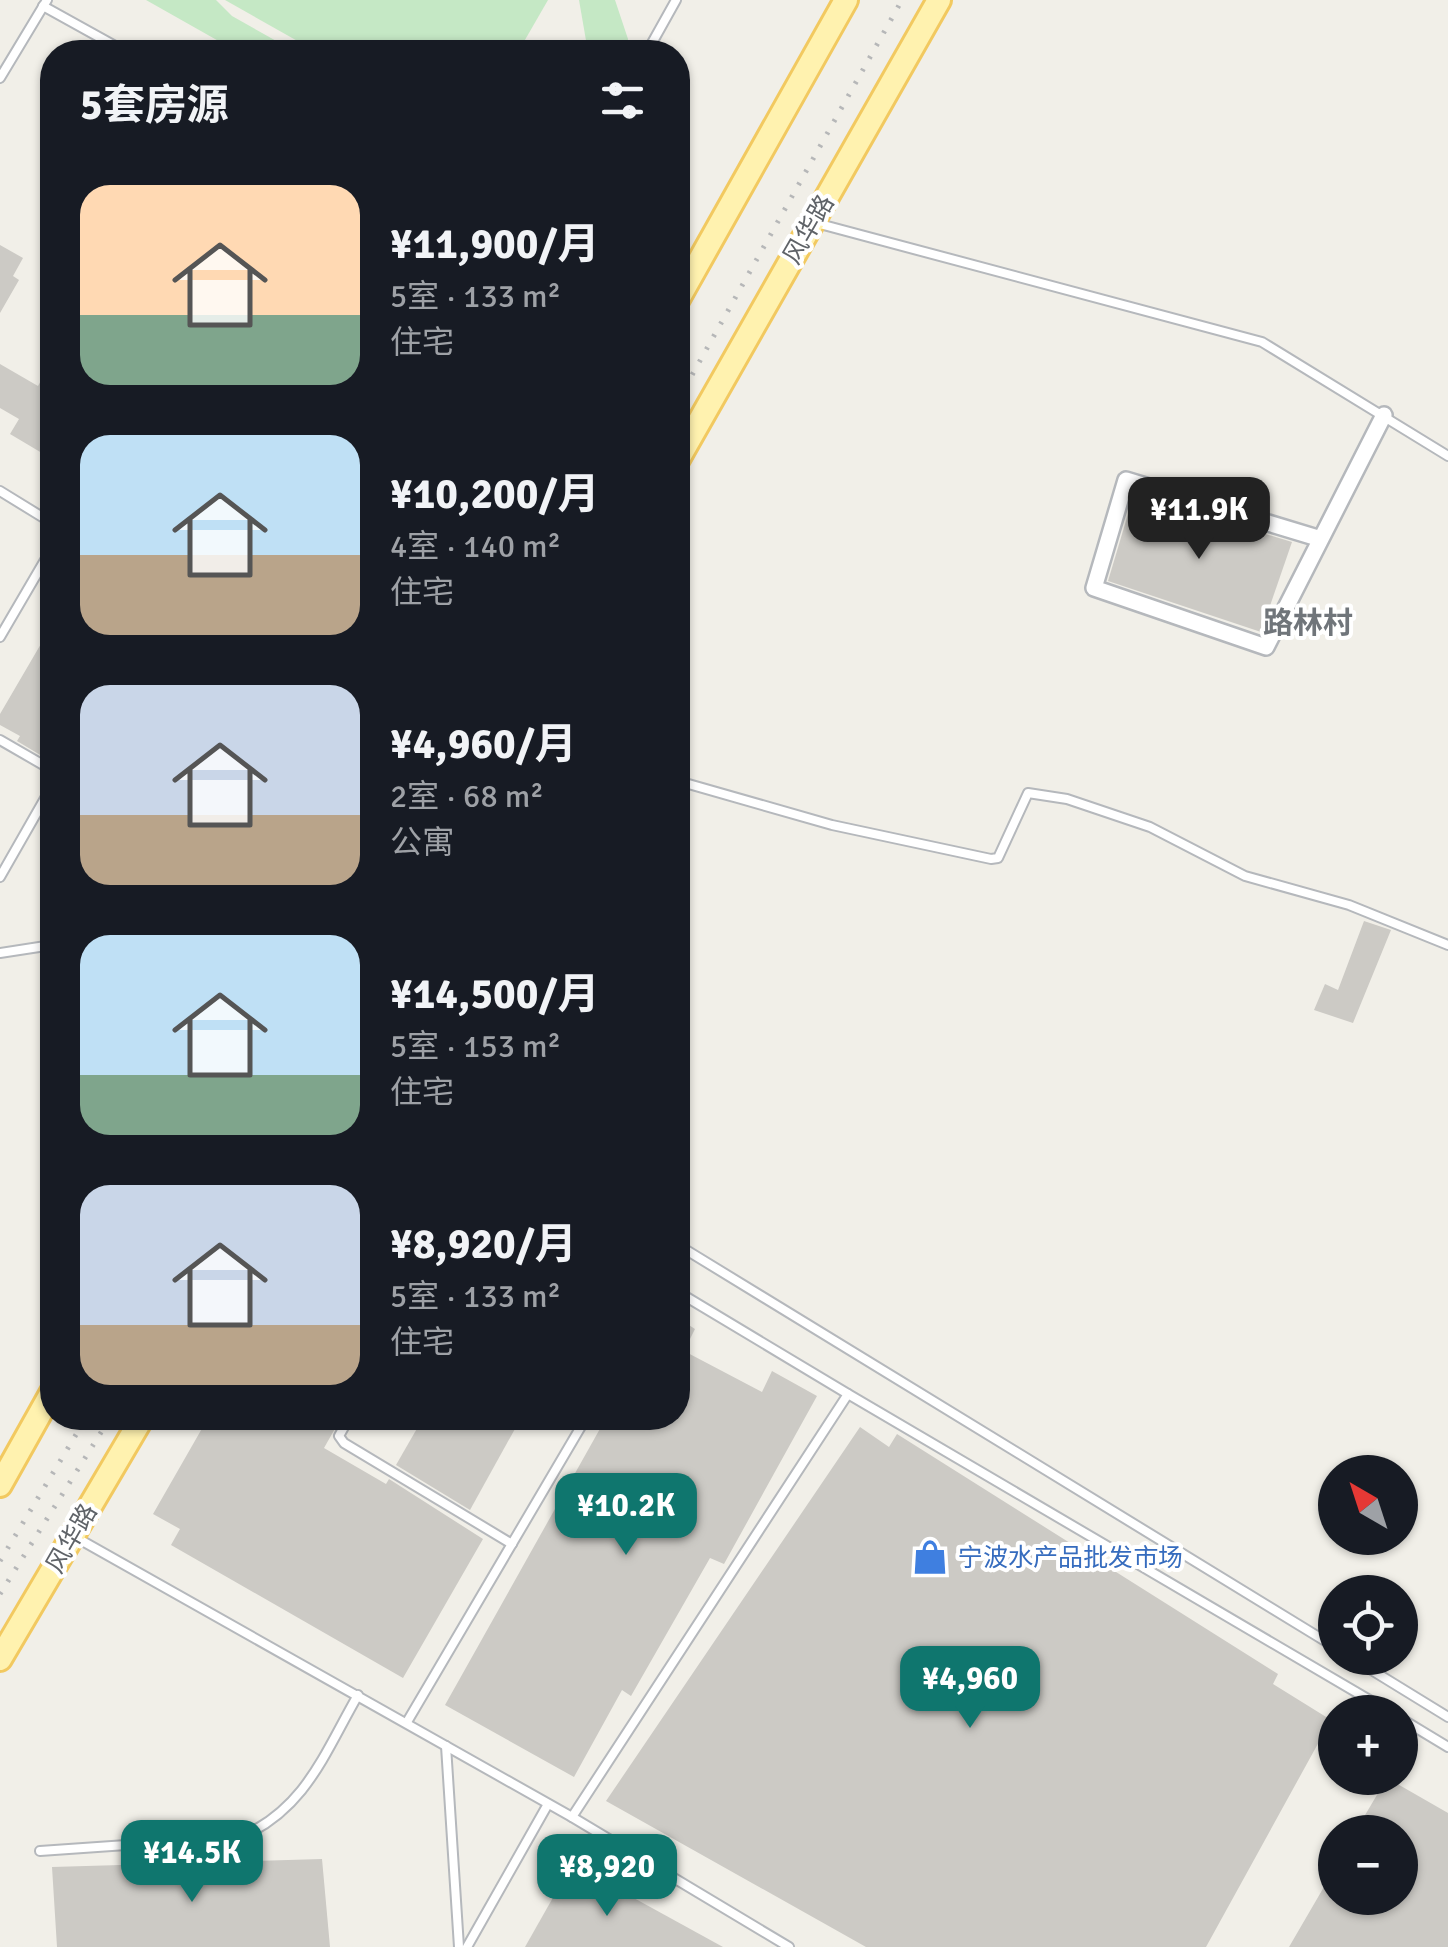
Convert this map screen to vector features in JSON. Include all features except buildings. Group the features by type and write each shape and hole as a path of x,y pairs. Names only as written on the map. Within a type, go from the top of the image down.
{"main road":[{"path":"690,278 846,0"},
{"name":"风华路","path":"690,438 939,0"},
{"path":"0,1485 40,1413"},
{"name":"风华路","path":"0,1659 135,1430"}],"street":[{"path":"1321,539 1126,480 1094,588 1266,647 1384,416"}],"lane":[{"path":"654,40 676,0"},
{"path":"0,78 45,3 106,40"},
{"path":"812,222 1262,342 1448,456"},
{"path":"0,491 40,516"},
{"path":"0,636 40,568"},
{"path":"0,740 40,763"},
{"path":"690,784 832,825 991,859 998,858 1028,793 1067,799 1178,838 1245,876 1349,905 1448,945"},
{"path":"0,877 40,807"},
{"path":"0,953 40,947"},
{"path":"690,1252 1318,1638"},
{"path":"690,1299 1361,1695"},
{"path":"572,1817 848,1394"},
{"path":"343,1430 340,1436 344,1443 512,1544"},
{"path":"407,1722 579,1430"},
{"path":"73,1535 407,1722 789,1947"},
{"path":"1380,1675 1448,1717"},
{"path":"40,1850 241,1837 271,1823 299,1798 358,1695"},
{"path":"1418,1729 1448,1747"},
{"path":"446,1746 459,1947"},
{"path":"467,1947 548,1804"}],"green space":[{"path":"146,0 216,0 232,16 275,40 217,40"},
{"path":"225,0 548,0 525,40 296,40"},
{"path":"579,0 615,0 628,40 586,40"}],"railway":[{"path":"690,379 902,0"},
{"path":"0,1561 79,1430"},
{"path":"0,1594 102,1430"}],"place":[{"name":"宁波水产品批发市场","path":"930,1557"}],"district":[{"name":"路林村","path":"1308,623"}]}
